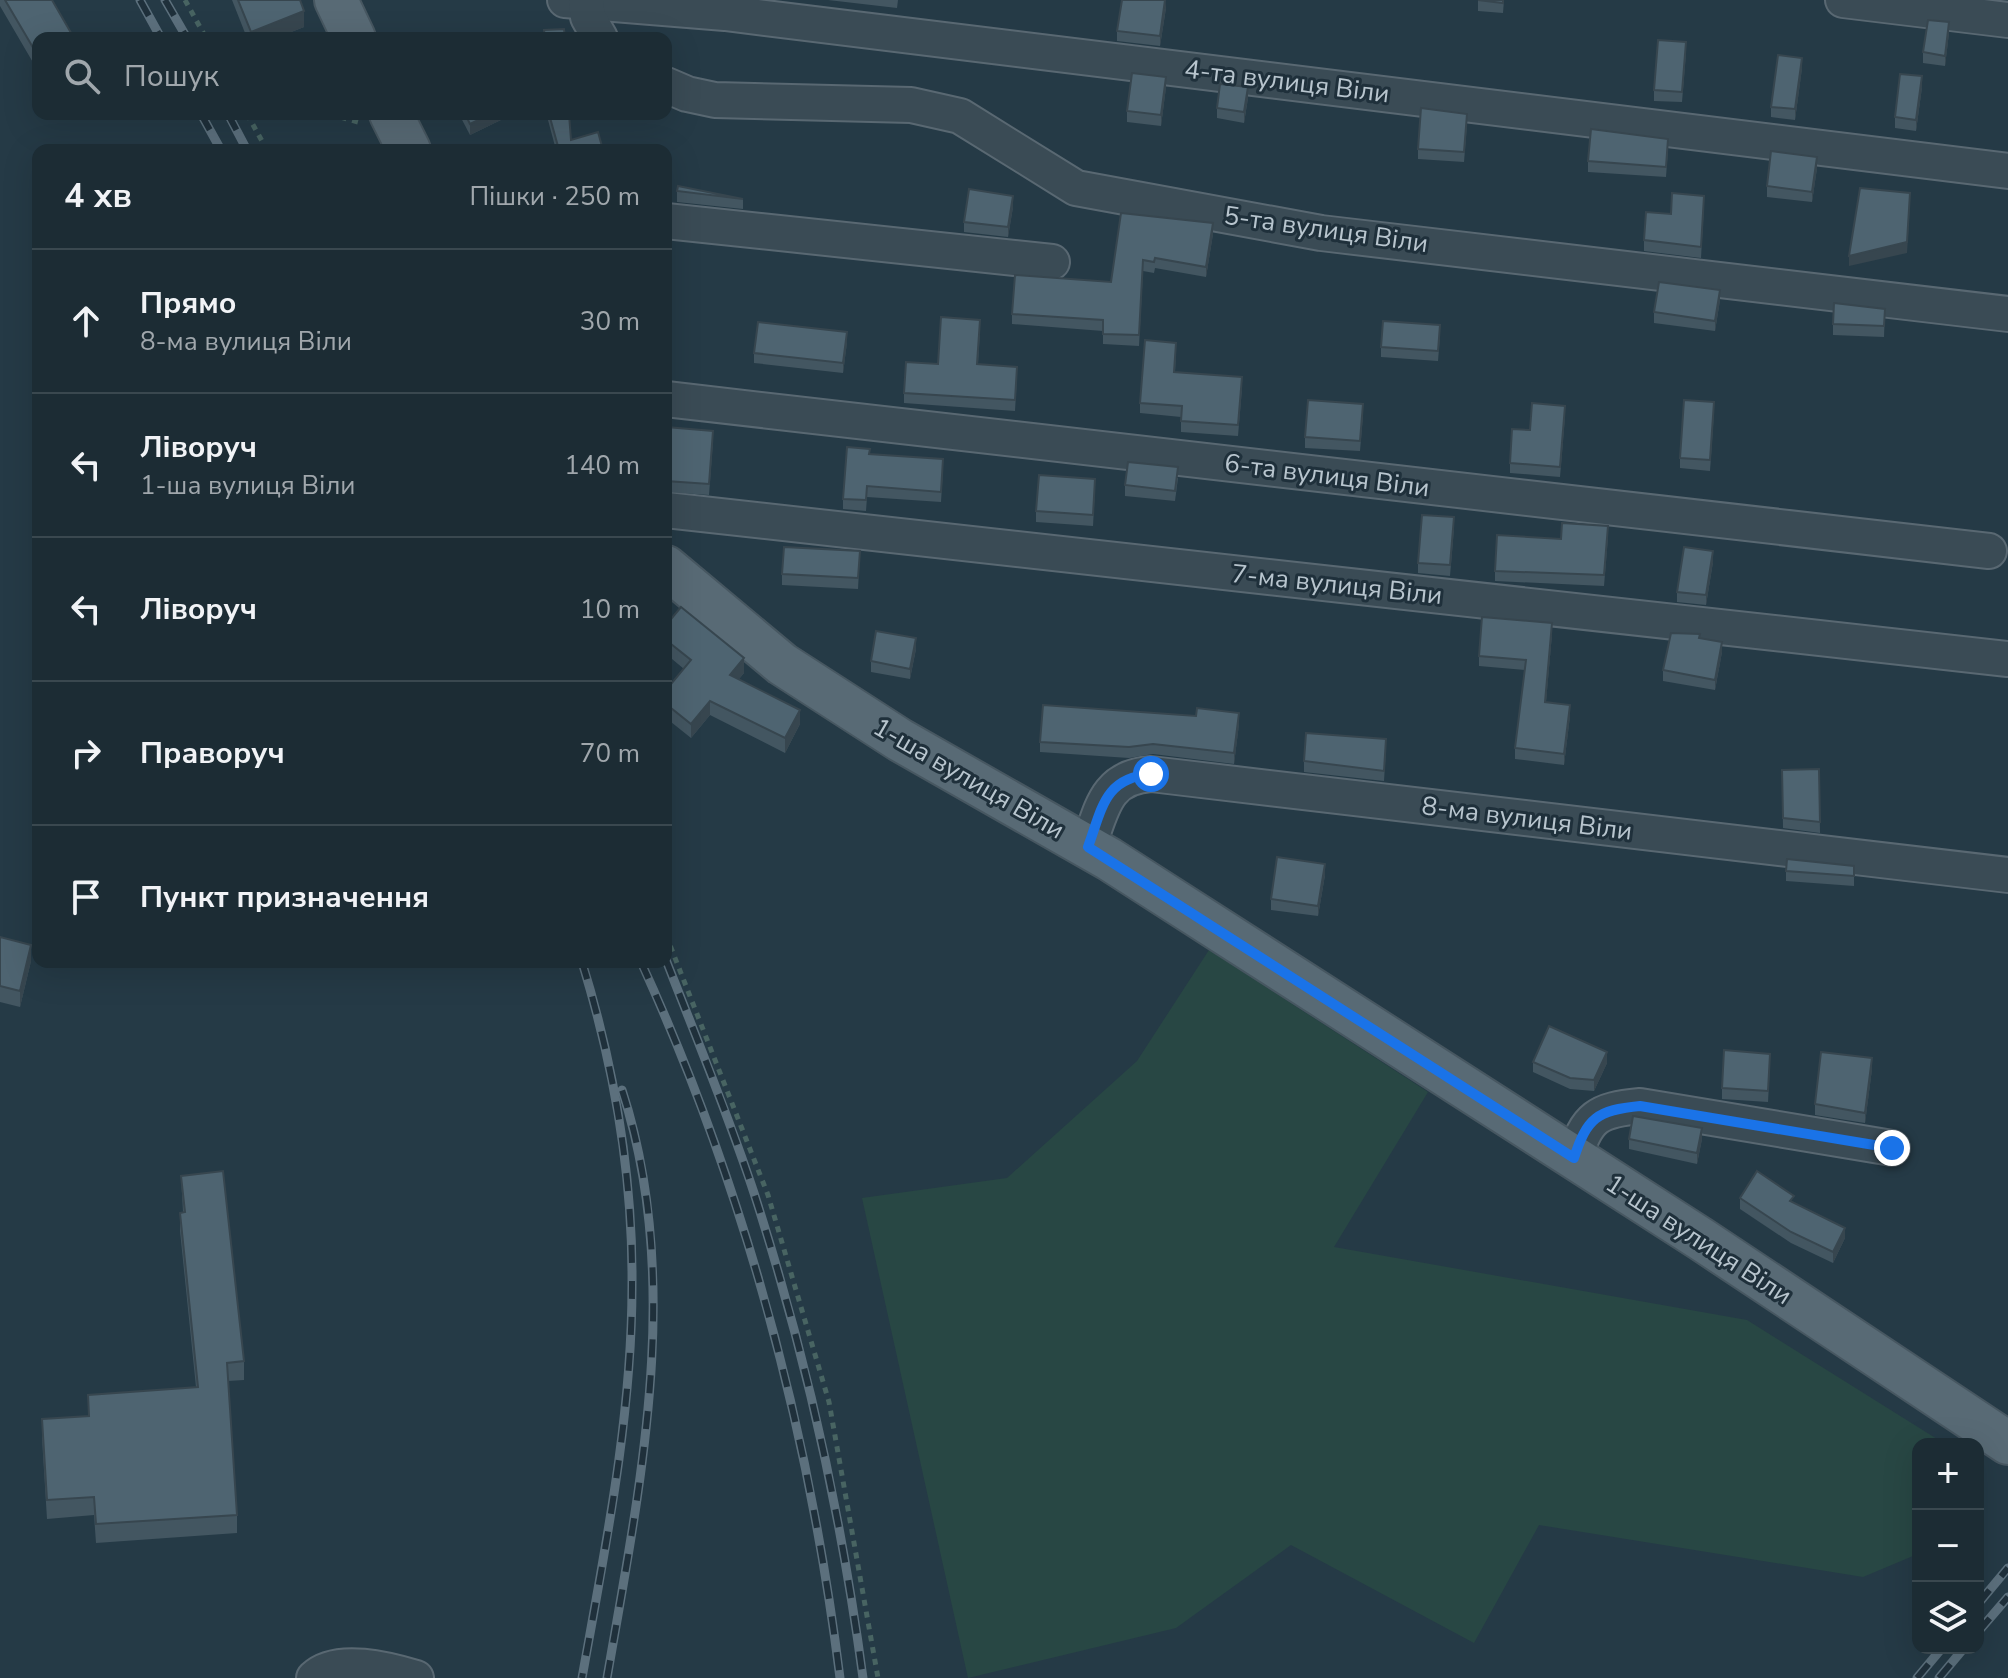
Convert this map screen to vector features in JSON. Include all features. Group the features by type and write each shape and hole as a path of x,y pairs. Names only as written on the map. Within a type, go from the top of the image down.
{"main road":[{"path":"394,120 406,144"},
{"name":"1-ша вулиця Віли","path":"672,572 782,664 900,740 1088,847 1574,1158 2008,1443"}],"street":[{"path":"1843,0 2008,20"},
{"path":"576,1 597,32"},
{"name":"4-та вулиця Віли","path":"576,1 725,13 2008,171"},
{"name":"5-та вулиця Віли","path":"672,87 715,100 911,105 937,109 960,116 983,129 1076,188 1321,233 2008,314"},
{"path":"672,222 1052,262"},
{"name":"6-та вулиця Віли","path":"672,400 1989,551"},
{"name":"7-ма вулиця Віли","path":"672,511 2008,659"},
{"name":"8-ма вулиця Віли","path":"1088,847 1108,794 1120,780 1151,774 2008,875"},
{"path":"1574,1158 1584,1128 1597,1116 1616,1108 1640,1106 1892,1148"},
{"path":"314,1678 322,1671 372,1666 416,1678"}],"path":[{"path":"185,0 203,32"},
{"path":"250,120 264,144"},
{"path":"672,950 768,1195 829,1402 878,1678"}],"green space":[{"path":"1209,950 1428,1092 1334,1247 1747,1320 1935,1438 1912,1438 1912,1556 1863,1577 1539,1525 1474,1643 1291,1545 1176,1628 968,1678 862,1198 1007,1178 1137,1061"}],"building":[{"path":"5,0 52,0 71,32 32,32 32,46"},
{"path":"238,0 300,0 304,11 251,32"},
{"path":"1122,0 1165,0 1160,36 1117,31"},
{"path":"1928,20 1949,22 1945,56 1923,52"},
{"path":"564,29 564,32 544,32"},
{"path":"1658,40 1686,42 1682,92 1654,90"},
{"path":"1778,55 1802,58 1795,109 1771,107"},
{"path":"1132,73 1166,77 1161,115 1127,111"},
{"path":"1900,74 1922,76 1916,120 1895,117"},
{"path":"1220,84 1248,87 1244,112 1217,108"},
{"path":"1421,108 1467,114 1464,152 1418,149"},
{"path":"551,120 569,120 571,140 598,132 601,144 557,144"},
{"path":"1591,129 1668,139 1666,167 1588,161"},
{"path":"1771,151 1817,157 1812,192 1767,186"},
{"path":"678,186 743,199 677,191"},
{"path":"1860,188 1910,193 1907,242 1849,256"},
{"path":"969,189 1013,196 1008,227 964,222"},
{"path":"1672,193 1704,196 1701,247 1644,240 1646,212 1671,214"},
{"path":"1121,213 1213,223 1206,267 1155,258 1154,262 1143,260 1139,335 1103,334 1103,320 1012,314 1015,275 1111,282"},
{"path":"1659,282 1720,290 1715,321 1654,312"},
{"path":"1834,303 1885,309 1884,326 1833,324"},
{"path":"941,317 980,320 977,364 1017,367 1015,400 904,393 906,362 938,364"},
{"path":"1383,321 1440,325 1438,351 1381,347"},
{"path":"758,322 847,332 843,363 754,353"},
{"path":"1145,340 1176,343 1174,372 1242,377 1238,425 1181,421 1182,406 1140,403"},
{"path":"1308,400 1363,404 1360,441 1305,437"},
{"path":"1684,400 1714,402 1710,460 1680,458"},
{"path":"1532,403 1565,406 1560,467 1510,463 1512,429 1530,430"},
{"path":"672,428 713,431 709,484 672,481"},
{"path":"847,447 870,449 869,454 943,459 941,492 867,486 866,500 843,499"},
{"path":"1128,462 1178,467 1175,491 1125,485"},
{"path":"1039,475 1095,479 1093,515 1036,511"},
{"path":"1422,515 1454,517 1450,565 1418,563"},
{"path":"1562,523 1608,526 1604,575 1495,571 1497,535 1561,539"},
{"path":"784,547 860,551 858,578 782,574"},
{"path":"1684,547 1713,551 1706,595 1677,592"},
{"path":"681,607 744,658 730,675 800,710 785,738 710,701 691,724 672,709 672,683 691,660 672,645 672,618"},
{"path":"1482,617 1552,623 1545,702 1570,705 1564,754 1515,748 1526,660 1479,656"},
{"path":"876,631 916,638 910,669 871,661"},
{"path":"1671,633 1700,634 1699,638 1722,642 1715,680 1663,670"},
{"path":"1043,705 1196,716 1197,708 1239,713 1234,753 1153,744 1129,747 1040,742"},
{"path":"1306,733 1386,739 1384,771 1304,761"},
{"path":"1819,769 1820,822 1783,818 1782,770"},
{"path":"1277,857 1325,864 1318,906 1271,899"},
{"path":"1787,859 1854,866 1854,876 1786,871"},
{"path":"0,937 31,945 20,991 0,986"},
{"path":"1549,1026 1607,1052 1594,1080 1570,1078 1533,1062"},
{"path":"1724,1050 1770,1054 1768,1091 1722,1088"},
{"path":"1821,1052 1872,1058 1865,1113 1815,1104"},
{"path":"1633,1116 1702,1128 1697,1153 1629,1139"},
{"path":"223,1171 244,1361 227,1363 237,1515 96,1524 94,1497 47,1500 42,1419 89,1416 88,1395 198,1387 180,1213 185,1212 181,1176"},
{"path":"1757,1171 1794,1196 1790,1201 1845,1228 1833,1252 1791,1232 1740,1198"}],"railway":[{"path":"140,0 158,32"},
{"path":"165,0 184,32"},
{"path":"204,120 218,144"},
{"path":"231,120 244,144"},
{"path":"582,1678 622,1434 632,1286 629,1204 619,1122 603,1041 584,968"},
{"path":"644,968 712,1135 768,1312 810,1493 840,1678"},
{"path":"669,968 744,1163 789,1312 832,1494 863,1678"},
{"path":"607,1678 643,1458 653,1309 650,1235 641,1162 622,1090"},
{"path":"1984,1597 2008,1568"},
{"path":"1984,1625 2008,1597"},
{"path":"1917,1678 1937,1654"},
{"path":"1939,1678 1959,1654"}],"route":[{"path":"1151,774 1120,780 1108,794 1088,847 1574,1158 1584,1128 1597,1116 1616,1108 1640,1106 1892,1148"}]}
